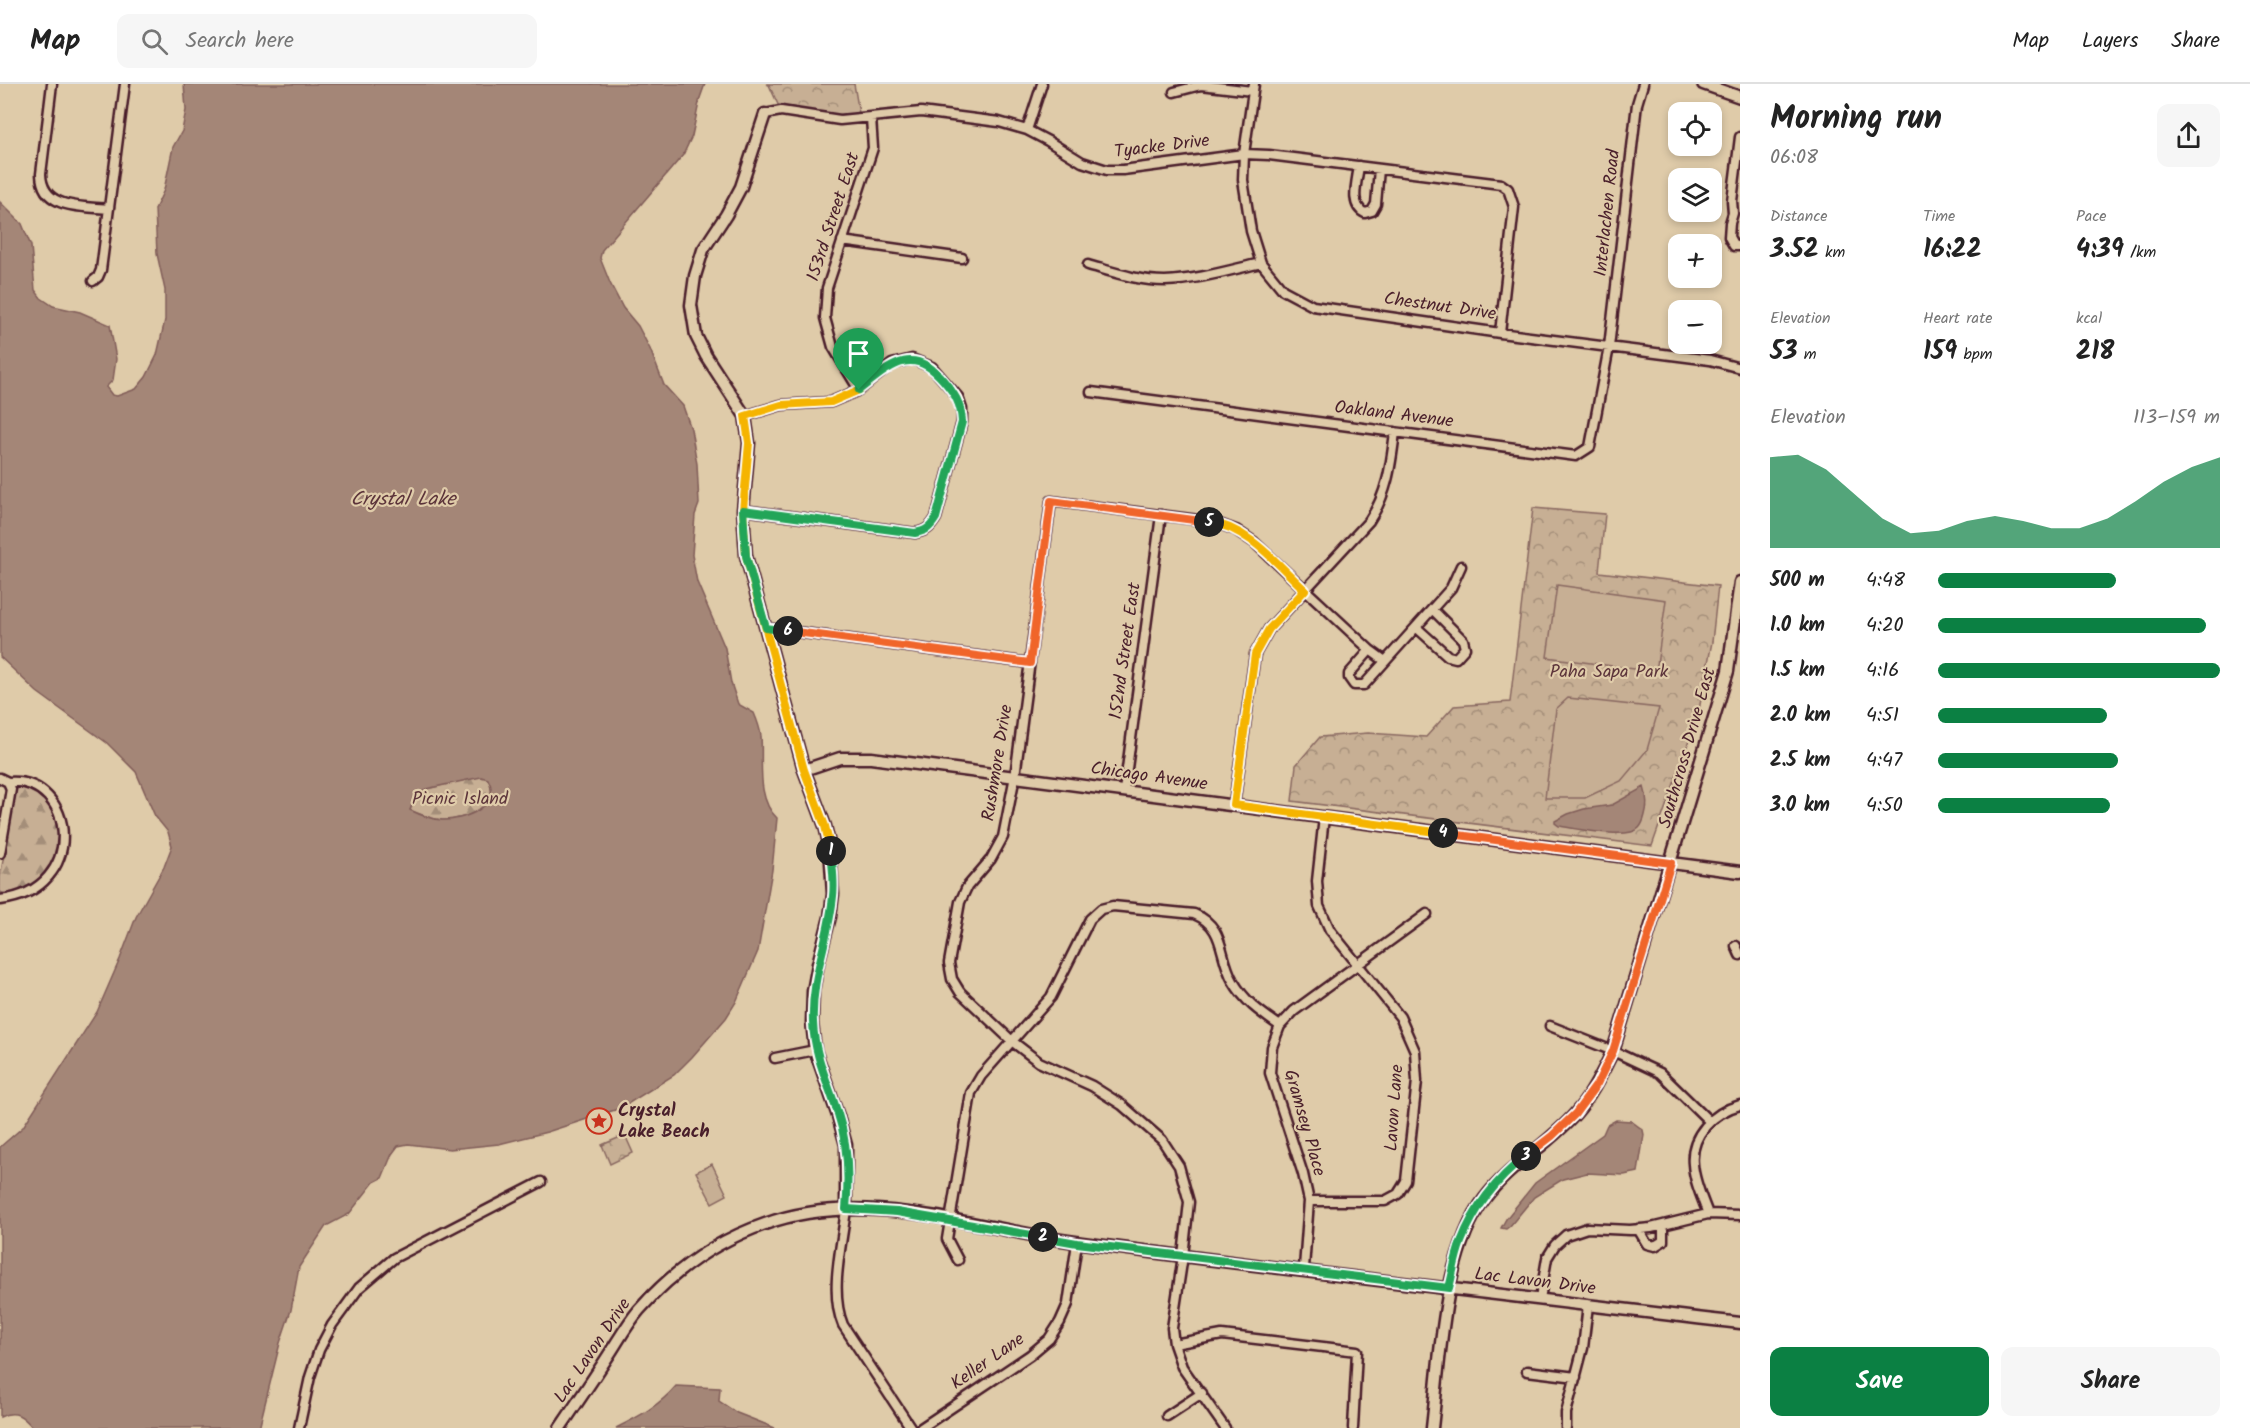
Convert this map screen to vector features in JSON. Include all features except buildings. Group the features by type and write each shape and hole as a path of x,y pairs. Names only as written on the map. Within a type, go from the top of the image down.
{"street":[{"path":"52,84 41,174 43,186 49,196 60,203 109,209"},
{"path":"93,281 101,270 125,84"},
{"path":"1027,130 1042,84"},
{"name":"Interlachen Road","path":"1610,347 1637,104 1643,84"},
{"path":"1703,84 1740,97"},
{"path":"1174,92 1202,85 1253,88"},
{"name":"Chestnut Drive","path":"1253,88 1244,154 1243,180 1251,231 1261,263 1283,290 1313,306 1710,360 1740,368"},
{"name":"Tyacke Drive","path":"765,114 781,111 840,120 921,112 999,122 1027,130 1082,162 1107,170 1123,170 1244,154 1269,155 1501,184 1508,189 1514,207 1500,333"},
{"path":"765,114 741,187 703,250 695,276 691,305 696,336 706,356 745,416 749,443 743,510 746,556 804,770 825,826 833,869 830,917 813,991 813,1022 815,1050 846,1145 846,1209 836,1295 838,1313 843,1325 911,1428"},
{"name":"153rd Street East","path":"859,390 833,347 825,318 827,288 873,148 872,118"},
{"path":"1740,137 1732,201 1737,216 1730,224 1729,237 1734,246 1740,246"},
{"path":"1359,166 1355,205 1359,211 1365,213 1372,211 1376,204 1379,169"},
{"path":"842,241 962,258"},
{"path":"1088,265 1138,278 1164,281 1261,263"},
{"name":"Oakland Avenue","path":"1091,392 1576,456 1590,447 1610,347"},
{"path":"743,510 915,533 924,531 931,527 937,513 962,422 962,409 958,397 932,368 912,360 892,364 859,390 831,402 781,405 745,416"},
{"path":"1234,805 1255,654 1269,629 1369,521 1379,507 1388,483 1395,432"},
{"name":"Rushmore Drive","path":"1161,515 1051,501 1015,776 1003,837 991,859 967,887 960,902 949,963 951,979 960,992 1013,1042 1039,1062 1092,1086 1122,1105 1162,1140 1179,1166 1189,1202 1172,1328 1174,1344 1182,1367 1225,1428"},
{"path":"1161,515 1214,522 1236,530 1254,542 1370,650 1385,661"},
{"name":"152nd Street East","path":"1124,791 1161,515"},
{"path":"1370,650 1349,674 1352,682 1359,686 1364,685 1433,610 1451,588 1461,566"},
{"name":"Southcross Drive East","path":"1432,1428 1449,1288 1461,1242 1484,1199 1511,1168 1552,1136 1575,1114 1597,1084 1613,1051 1728,671 1739,607 1740,582"},
{"path":"1417,628 1448,656 1456,658 1465,648 1463,640 1433,610"},
{"path":"766,628 1030,663"},
{"name":"Chicago Avenue","path":"804,770 840,758 871,758 1740,872"},
{"path":"0,853 11,794 4,780"},
{"path":"0,900 26,893 46,881 58,863 62,846 58,815 47,795 32,785 4,780"},
{"name":"Lavon Lane","path":"1308,1201 1385,1202 1398,1194 1406,1181 1417,1081 1415,1051 1400,1017 1330,930 1319,906 1317,881 1324,817"},
{"path":"958,1260 947,1239 972,1093 981,1076 1051,997 1090,919 1101,909 1113,906 1194,914 1206,919 1216,931 1231,979 1249,1004 1280,1026"},
{"name":"Gramsey Place","path":"1307,1271 1304,1268 1308,1201 1303,1174 1270,1073 1272,1047 1280,1026 1294,1011 1427,914"},
{"path":"1550,1026 1613,1051 1659,1073 1709,1121"},
{"path":"775,1058 815,1050"},
{"path":"1708,1214 1692,1161 1697,1140 1709,1121 1740,1105"},
{"path":"299,1428 310,1377 319,1350 332,1325 359,1288 394,1258 541,1182"},
{"name":"Lac Lavon Drive","path":"560,1428 637,1312 664,1284 695,1259 728,1238 767,1223 808,1213 846,1209 873,1209 950,1220 1077,1243 1740,1323"},
{"path":"1540,1299 1547,1258 1555,1245 1566,1235 1587,1228 1638,1229 1708,1214 1740,1215"},
{"path":"1638,1229 1647,1245 1655,1246 1663,1241 1664,1225"},
{"name":"Keller Lane","path":"921,1428 1030,1355 1049,1339 1068,1304 1077,1243"},
{"path":"1566,1428 1566,1413 1583,1348 1588,1305"},
{"path":"1174,1344 1222,1335 1357,1351 1353,1428"},
{"path":"1527,1371 1576,1377"},
{"path":"1167,1416 1202,1393"}],"green space":[{"path":"766,84 854,84 860,119 781,111 769,85"},
{"name":"Paha Sapa Park","path":"1533,508 1605,514 1599,572 1718,586 1712,642 1698,715 1652,846 1292,801 1296,765 1320,737 1368,733 1426,737 1454,706 1510,702"},
{"path":"1557,585 1666,600 1656,672 1547,657"},
{"path":"1568,698 1659,708 1647,750 1621,781 1585,798 1545,798 1556,709"},
{"name":"Picnic Island","path":"481,776 488,779 491,789 490,797 486,804 470,815 442,820 410,810 416,796 426,789"},
{"path":"22,785 43,796 51,807 57,821 60,843 51,866 36,883 18,893 9,894 0,892 0,877 15,794 17,788"},
{"path":"625,1135 633,1153 610,1164 602,1145"},
{"path":"712,1164 727,1195 712,1203 696,1172"}],"water":[{"name":"Crystal Lake","path":"184,84 705,84 692,136 683,155 602,250 600,258 623,308 638,326 650,349 664,385 683,406 691,429 697,464 699,504 695,515 692,555 697,582 725,648 731,683 738,704 754,713 760,730 763,791 770,810 777,818 772,870 758,951 736,1002 726,1018 674,1075 621,1108 547,1132 499,1144 450,1149 408,1144 398,1146 382,1178 374,1182 349,1214 326,1226 299,1267 291,1310 280,1343 259,1428 33,1428 18,1415 10,1414 0,1417 0,1147 23,1127 97,1012 136,917 164,867 172,846 168,832 155,816 136,772 107,743 37,692 0,657 0,202 22,224 31,246 35,290 41,298 53,306 80,312 110,325 116,359 113,380 106,387 112,395 117,396 136,389 146,377 157,355 165,320 165,290 157,254 155,209 164,190 173,147 182,131 186,110","holes":["481,777 488,779 491,789 490,797 486,804 470,815 442,820 410,810 416,796 426,789"]},
{"path":"1644,787 1647,801 1646,811 1641,825 1633,831 1601,832 1559,826 1555,823 1568,814 1612,805"},
{"path":"1616,1120 1631,1121 1643,1130 1638,1172 1624,1175 1587,1173 1563,1179 1534,1197 1510,1226 1506,1229 1501,1228 1535,1183 1603,1134 1607,1125"},
{"path":"676,1386 720,1388 719,1401 737,1413 775,1428 616,1428 655,1405"}],"place":[{"name":"Crystal Lake Beach","path":"599,1121"}],"route":[{"path":"859,390 831,402 781,405 745,416 749,443 743,510 746,556 808,785 825,826 830,848 833,894 813,991 813,1022 815,1050 846,1145 846,1209 897,1212 1077,1243 1449,1288 1461,1242 1484,1199 1511,1168 1552,1136 1575,1114 1597,1084 1613,1051 1671,863 1234,805 1255,654 1269,629 1305,590 1254,542 1236,530 1214,522 1051,501 1030,663 766,628 746,556 743,510 915,533 931,527 936,518 962,422 962,409 958,397 932,368 912,360 892,364 859,390"}]}
